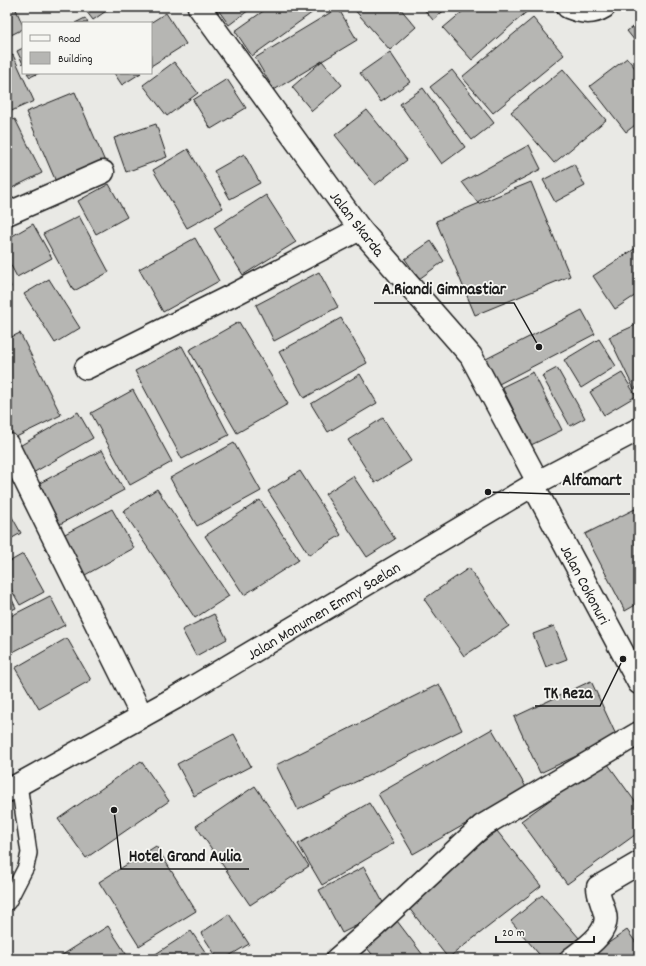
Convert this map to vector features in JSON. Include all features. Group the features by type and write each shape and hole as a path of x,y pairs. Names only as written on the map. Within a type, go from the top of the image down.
{"street":[{"name":"Jalan Skarda","path":"199,7 360,229 471,356 535,484"},
{"path":"568,7 585,13 593,12 604,7"},
{"path":"7,214 104,172"},
{"path":"86,368 233,295 360,229"},
{"name":"Jalan Monumen Emmy Saelan","path":"13,788 142,716 535,484 639,429"},
{"path":"7,444 142,716"},
{"name":"Jalan Cokonuri","path":"535,484 639,683"},
{"path":"337,959 375,926 482,826 639,733"},
{"path":"571,959 592,942 605,925 606,915 598,887 639,863"}],"lane":[{"path":"8,902 26,867 29,853 13,788"}],"building":[{"path":"7,7 15,7 22,24 22,30 7,37"},
{"path":"83,7 112,7 93,20"},
{"path":"216,7 253,7 229,25"},
{"path":"269,7 320,7 252,56 235,31"},
{"path":"352,7 399,7 416,27 390,50"},
{"path":"422,7 448,7 433,20"},
{"path":"468,7 531,8 472,60 443,28"},
{"path":"338,8 357,40 274,90 255,58"},
{"path":"166,13 186,44 152,65 152,22"},
{"path":"85,18 87,22 77,22"},
{"path":"533,18 564,55 493,113 462,77"},
{"path":"639,22 639,46 627,31"},
{"path":"22,48 22,62 17,51"},
{"path":"390,52 410,82 381,102 360,73"},
{"path":"13,55 34,101 7,113 7,58"},
{"path":"627,58 639,73 639,122 626,132 590,86"},
{"path":"322,61 342,85 312,111 292,87"},
{"path":"174,62 198,93 167,116 143,85"},
{"path":"563,69 606,120 554,163 511,112"},
{"path":"452,70 494,123 472,140 430,87"},
{"path":"28,74 37,74 30,77"},
{"path":"115,74 139,74 122,85"},
{"path":"227,79 246,108 211,129 193,100"},
{"path":"423,88 465,147 442,164 400,104"},
{"path":"75,92 106,164 57,184 26,112"},
{"path":"367,110 407,160 375,185 335,135"},
{"path":"15,119 42,173 8,190 7,122"},
{"path":"156,124 167,157 126,172 114,138"},
{"path":"529,145 541,169 477,202 462,182"},
{"path":"188,149 223,208 187,228 153,170"},
{"path":"244,154 260,183 230,199 214,171"},
{"path":"574,164 585,186 555,202 543,180"},
{"path":"531,182 570,276 475,315 436,221"},
{"path":"109,184 127,217 96,234 78,201"},
{"path":"266,195 296,242 243,275 214,228"},
{"path":"79,216 109,272 74,291 43,234"},
{"path":"33,224 52,258 17,277 7,258 7,239"},
{"path":"195,238 219,281 163,312 139,269"},
{"path":"431,241 444,261 419,279 405,259"},
{"path":"639,246 639,293 615,309 593,276"},
{"path":"319,272 338,307 274,341 256,305"},
{"path":"7,277 11,287 7,289"},
{"path":"49,279 80,328 55,343 24,294"},
{"path":"582,310 595,334 497,385 484,360"},
{"path":"341,318 367,363 304,398 279,352"},
{"path":"239,322 288,404 237,433 189,350"},
{"path":"638,324 639,386 634,389 609,337"},
{"path":"20,333 61,415 8,441 7,339"},
{"path":"599,339 616,366 581,388 564,360"},
{"path":"182,346 229,435 182,459 135,371"},
{"path":"557,368 585,418 570,426 542,376"},
{"path":"533,372 562,430 531,445 502,387"},
{"path":"622,373 636,396 604,415 590,392"},
{"path":"360,374 377,403 328,432 311,404"},
{"path":"133,390 172,462 130,485 91,413"},
{"path":"78,412 93,438 26,477 11,451"},
{"path":"383,418 411,461 375,483 348,440"},
{"path":"234,443 261,491 197,526 170,478"},
{"path":"102,450 124,490 60,524 38,484"},
{"path":"300,471 341,535 309,555 268,491"},
{"path":"353,476 395,539 367,557 325,494"},
{"path":"157,489 229,596 195,618 123,511"},
{"path":"260,500 299,560 244,595 205,536"},
{"path":"639,507 639,603 625,611 585,534"},
{"path":"7,508 21,533 7,541"},
{"path":"112,509 134,548 85,575 63,535"},
{"path":"23,554 44,592 20,605 7,582 7,563"},
{"path":"469,568 509,626 464,656 424,599"},
{"path":"7,589 16,608 7,612"},
{"path":"50,596 65,625 9,654 7,650 7,618"},
{"path":"214,614 227,639 196,656 182,630"},
{"path":"554,626 567,659 546,667 533,634"},
{"path":"67,638 91,680 39,709 15,668"},
{"path":"591,681 617,737 540,773 514,717"},
{"path":"439,684 462,730 298,810 276,765"},
{"path":"492,729 527,789 413,854 378,794"},
{"path":"234,734 251,766 194,796 177,764"},
{"path":"605,760 639,807 639,832 567,884 521,821"},
{"path":"141,761 169,801 86,858 58,819"},
{"path":"255,786 309,866 250,905 196,826"},
{"path":"369,803 394,843 322,885 298,844"},
{"path":"497,831 541,886 448,958 405,903"},
{"path":"156,846 196,911 139,946 99,882"},
{"path":"364,867 387,910 342,933 319,890"},
{"path":"542,895 586,946 570,959 543,959 511,921"},
{"path":"229,914 249,944 224,959 218,959 201,933"},
{"path":"394,917 426,959 376,959 362,942"},
{"path":"108,926 128,957 125,959 56,959"},
{"path":"627,930 639,947 639,959 586,959"},
{"path":"191,931 210,959 148,959"}],"place":[{"name":"A.Riandi Gimnastiar","path":"539,347"},
{"name":"Alfamart","path":"488,492"},
{"name":"TK Reza","path":"623,659"},
{"name":"Hotel Grand Aulia","path":"114,810"}]}
